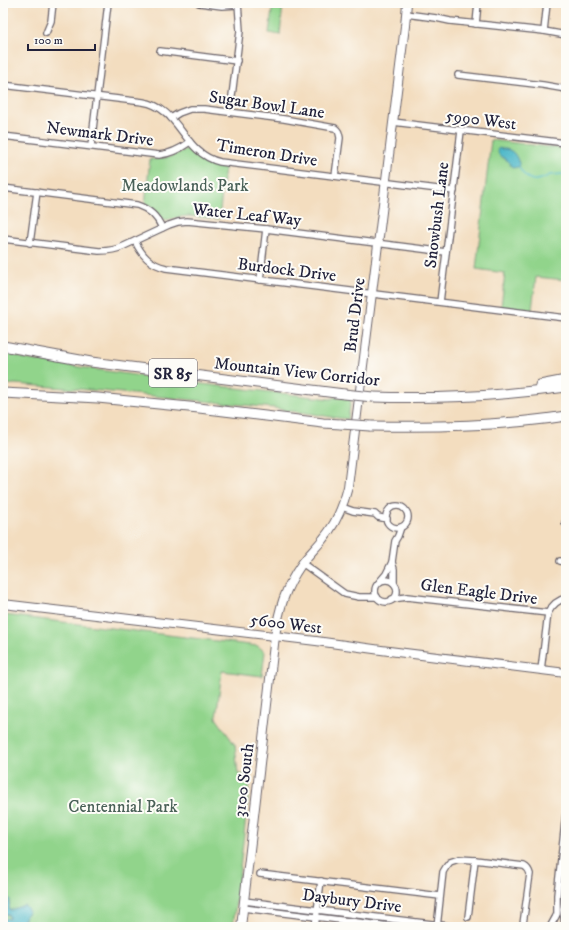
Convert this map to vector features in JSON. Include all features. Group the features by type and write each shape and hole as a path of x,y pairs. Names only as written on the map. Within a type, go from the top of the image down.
{"highway":[{"name":"Mountain View Corridor","path":"3,346 90,362 373,397 443,398 488,396 566,387"},
{"path":"398,398 500,390 566,380"},
{"name":"SR 85","path":"3,393 105,399 199,408 323,423 370,426 450,426 528,421 566,416"},
{"path":"528,421 566,421"}],"main road":[{"name":"Brud Drive","path":"275,636 277,620 282,602 291,582 302,563 336,521 346,493 386,182 406,14 406,3"},
{"name":"5600 West","path":"3,604 275,636 566,673"},
{"name":"3100 South","path":"240,927 275,636"}],"street":[{"path":"46,33 51,21 53,3"},
{"path":"91,146 108,3"},
{"path":"199,3 226,6 238,4 240,31 230,112"},
{"path":"476,24 478,3"},
{"path":"544,32 547,3"},
{"path":"406,14 566,35"},
{"path":"160,51 236,61"},
{"path":"458,75 566,89"},
{"name":"Timeron Drive","path":"3,85 147,102 160,107 197,150 216,161 454,191"},
{"name":"Sugar Bowl Lane","path":"171,118 190,109 204,109 284,119 335,128 340,134 335,176"},
{"name":"5990 West","path":"393,122 566,143"},
{"name":"Snowbush Lane","path":"440,302 461,131"},
{"name":"Newmark Drive","path":"3,136 159,155 172,153 190,142"},
{"path":"3,188 137,204 151,212 157,218 162,228"},
{"path":"30,243 37,192"},
{"name":"Water Leaf Way","path":"3,239 103,251 119,249 174,223 187,221 266,229 446,252"},
{"path":"260,280 266,229"},
{"name":"Burdock Drive","path":"135,241 148,260 159,266 174,269 566,318"},
{"path":"375,514 388,511 395,506 405,509 408,518 401,527 395,540"},
{"path":"342,507 353,511 375,514 378,517 387,519"},
{"path":"388,511 386,515 388,523 392,526 401,527"},
{"path":"366,597 375,591 392,562 395,540 392,526"},
{"path":"375,591 378,597 384,601 389,601 396,594 392,562"},
{"path":"302,563 343,593 351,596 378,597"},
{"path":"379,582 387,580 395,586"},
{"name":"Glen Eagle Drive","path":"395,586 407,597"},
{"name":"Glen Eagle Drive","path":"392,599 407,597 548,613"},
{"name":"Glen Eagle Drive","path":"541,670 548,613 551,607 562,599 566,598"},
{"path":"550,927 557,914 556,901 563,866 566,813"},
{"path":"437,926 444,872 448,864 457,859 527,867 530,874 523,924"},
{"path":"468,917 475,860"},
{"path":"260,874 440,896"},
{"path":"315,927 321,881"},
{"path":"565,927 563,907 566,882"},
{"name":"Daybury Drive","path":"243,904 317,910 437,926 457,927"},
{"name":"Daybury Drive","path":"243,904 316,917 397,927"}],"green space":[{"path":"273,3 283,3 280,35 269,33"},
{"path":"491,140 566,149 566,280 536,277 532,310 501,307 505,273 476,269"},
{"name":"Meadowlands Park","path":"186,149 190,149 210,163 225,167 219,219 189,216 165,221 153,209 145,204 150,159 169,157"},
{"path":"3,353 25,359 168,380 331,399 335,397 351,399 348,419 274,408 102,391 15,384 3,385"},
{"name":"Centennial Park","path":"5,615 258,646 265,652 262,676 222,671 216,718 235,745 238,774 251,775 233,927 3,927 3,633"}],"water":[{"path":"499,148 511,151 517,157 520,166 514,168 511,166 499,155 497,150"},
{"path":"3,898 10,899 9,910 24,905 27,908 28,913 20,927 13,927 11,925 9,926 3,924 3,918 9,919 9,915 3,914"}],"waterway":[{"path":"519,167 525,176 534,180 542,179 550,175 566,173"}]}
